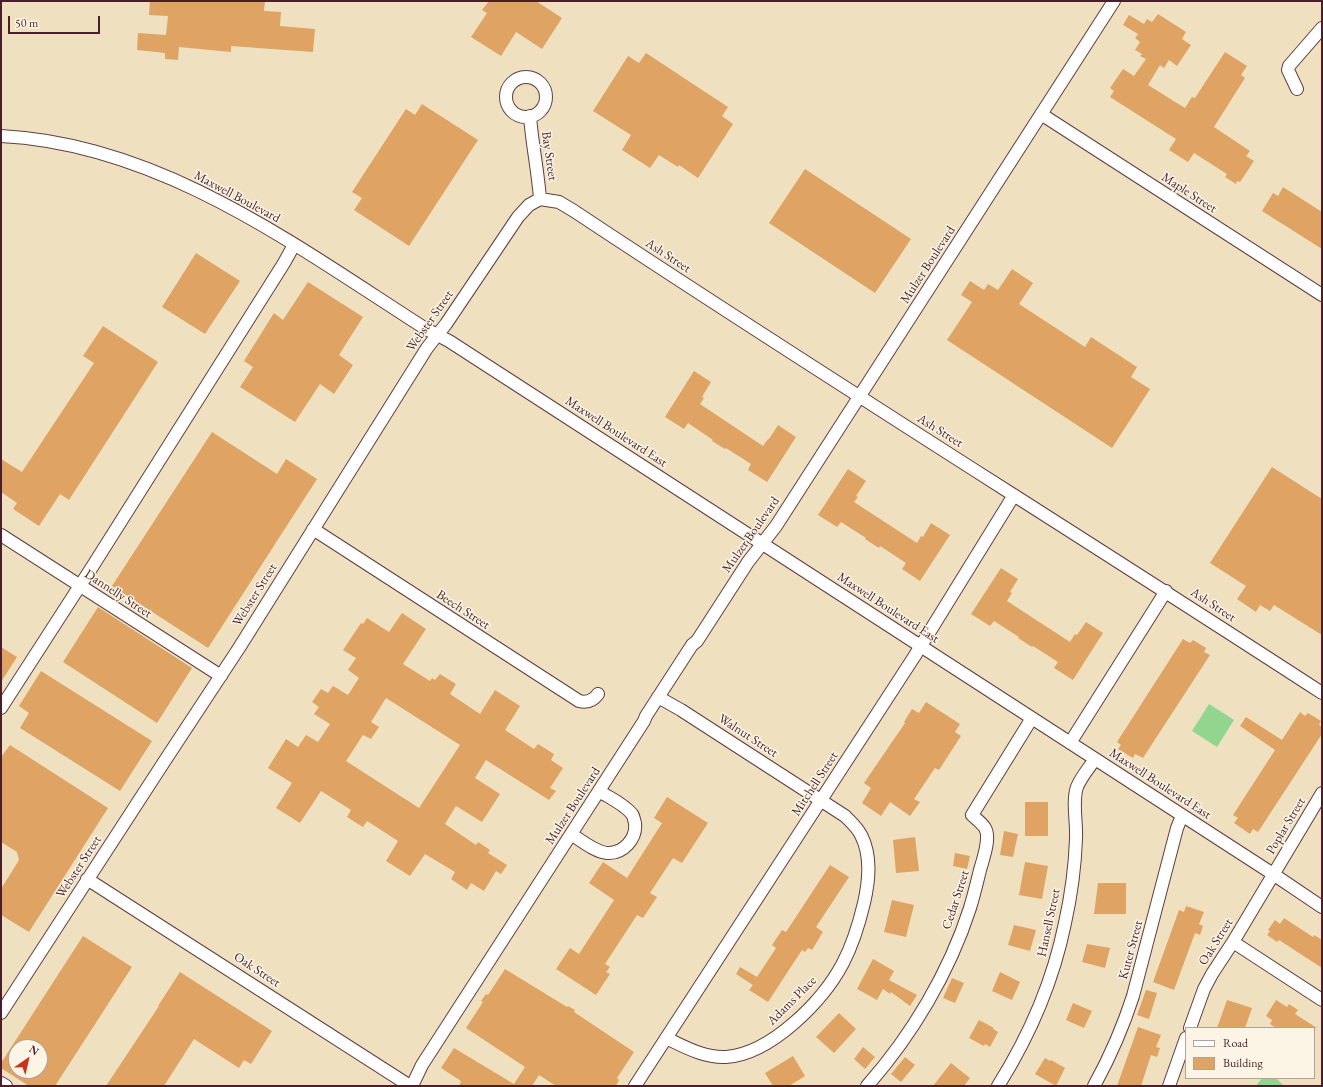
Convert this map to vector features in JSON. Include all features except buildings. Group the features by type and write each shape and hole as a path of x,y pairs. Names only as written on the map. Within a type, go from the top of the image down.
{"street":[{"name":"Mulzer Boulevard","path":"411,1086 422,1065 658,697 692,645 699,638 748,562 776,526 1114,1"},
{"path":"1297,89 1288,70 1289,66 1322,28"},
{"name":"Maple Street","path":"1041,114 1322,295"},
{"name":"Bay Street","path":"530,116 532,140 538,170 540,199"},
{"name":"Maxwell Boulevard","path":"1,136 22,137 56,143 106,155 140,166 232,208 438,335"},
{"name":"Ash Street","path":"540,199 560,202 860,397 1166,591 1322,693"},
{"name":"Webster Street","path":"1,1013 220,676 423,354 438,335 518,217 529,205 540,199"},
{"path":"1,708 80,586 294,245"},
{"name":"Maxwell Boulevard East","path":"438,335 762,543 1322,907"},
{"name":"Mitchell Street","path":"635,1086 920,646 1014,495"},
{"name":"Beech Street","path":"313,529 579,701 585,702 591,700 598,694"},
{"name":"Dannelly Street","path":"1,536 220,676"},
{"path":"1070,743 1166,591"},
{"name":"Walnut Street","path":"658,697 681,710 821,800"},
{"name":"Cedar Street","path":"867,1086 885,1065 926,1005 945,968 970,908 986,850 987,836 985,828 972,815 1032,718"},
{"name":"Hansell Street","path":"998,1086 1027,1037 1054,969 1065,923 1074,868 1076,838 1075,795 1077,787 1095,759"},
{"path":"571,834 595,849 606,853 615,852 625,848 632,838 635,828 634,815 599,791"},
{"name":"Poplar Street","path":"1273,874 1322,793"},
{"name":"Adams Place","path":"666,1038 696,1052 709,1056 727,1057 746,1053 770,1041 791,1026 816,1000 834,977 849,950 860,922 867,890 868,864 861,834 854,824 821,800"},
{"name":"Kuter Street","path":"1094,1086 1113,1050 1127,1015 1177,828 1182,816"},
{"name":"Oak Street","path":"1190,1027 1204,989 1273,874"},
{"name":"Oak Street","path":"87,879 411,1086"},
{"path":"1233,942 1322,1000"},
{"path":"1169,1086 1185,1041"},
{"path":"1,1083 6,1086"}],"green space":[{"path":"1209,704 1234,720 1217,747 1192,731"},
{"path":"1261,1079 1277,1079 1284,1086 1256,1086"}]}
